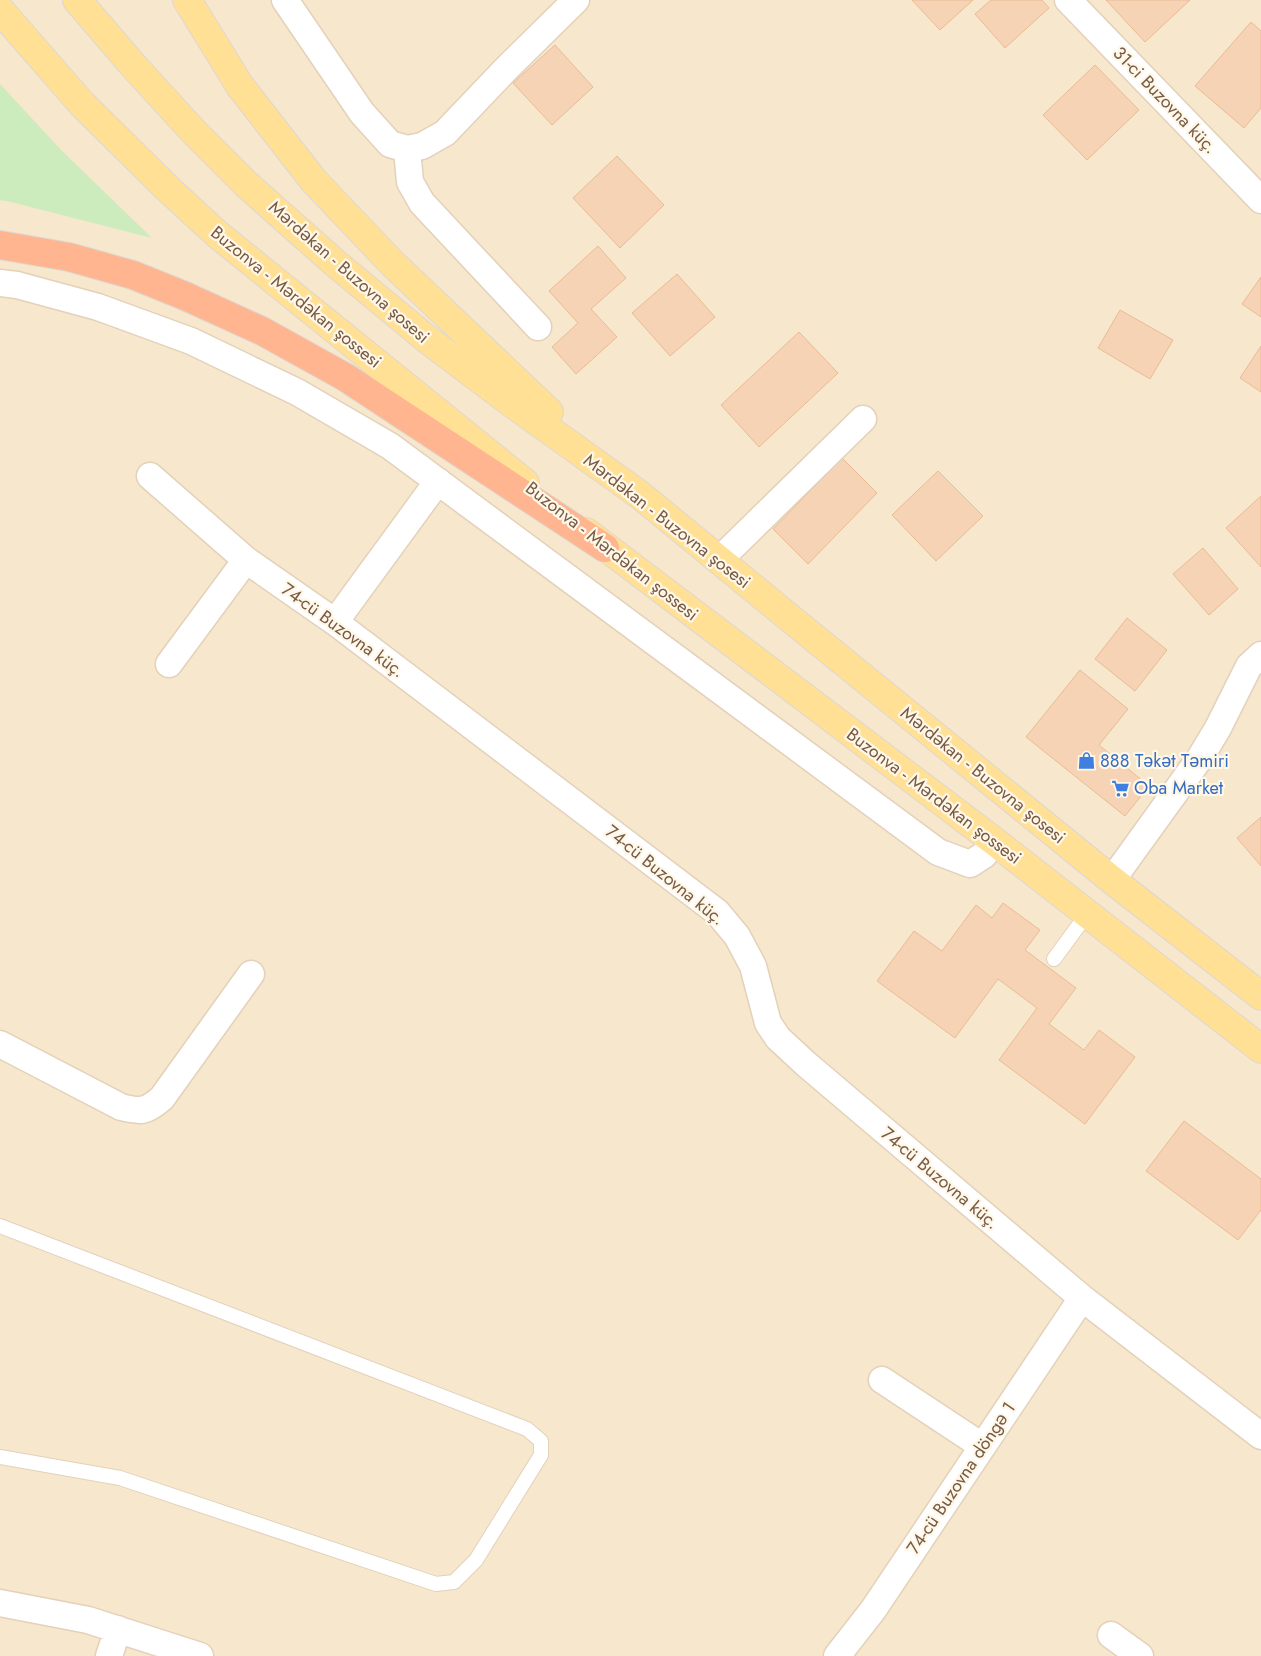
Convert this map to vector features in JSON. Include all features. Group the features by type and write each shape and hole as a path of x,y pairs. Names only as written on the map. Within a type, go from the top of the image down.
{"highway":[{"path":"0,245 69,257 133,275 262,331 344,377 604,548"}],"main road":[{"name":"Mərdəkan - Buzovna şosesi","path":"77,0 193,131 246,184 335,263 451,358 640,495 1112,880 1261,996"},
{"path":"187,0 240,86 314,181 392,264 516,382 640,495"},
{"name":"Buzonva - Mərdəkan şossesi","path":"0,10 82,104 166,187 217,234 604,548 994,841 1261,1049"}],"street":[{"path":"285,0 362,113 398,146 410,182 422,203 538,327"},
{"path":"398,146 422,146 445,133 576,0"},
{"name":"31-ci Buzovna küç.","path":"1068,0 1261,200"},
{"path":"0,283 17,285 98,307 191,341 297,392 390,446 938,852 970,864 984,855 994,841"},
{"path":"719,560 863,419"},
{"name":"74-cü Buzovna küç.","path":"150,476 246,560 335,622 717,912 737,936 753,966 768,1023 778,1038 806,1064 1082,1298 1261,1436"},
{"path":"335,622 438,481"},
{"path":"169,664 246,560"},
{"path":"1112,880 1200,758 1218,728 1249,666 1261,655"},
{"path":"0,1044 121,1107 138,1111 150,1108 162,1098 251,974"},
{"name":"74-cü Buzovna döngə 1","path":"837,1656 873,1610 1082,1298"},
{"path":"882,1380 982,1446"},
{"path":"0,1603 66,1615 200,1656"},
{"path":"109,1656 118,1630"},
{"path":"1111,1635 1140,1656"}],"lane":[{"path":"1054,959 1087,914"},
{"path":"0,1226 527,1429 541,1441 541,1455 476,1560 454,1582 436,1584 120,1478 0,1457"}],"shaded area":[{"path":"0,0 1261,0 1261,1656 0,1656"}],"green space":[{"path":"0,84 61,150 152,238 0,200"}],"building":[{"path":"912,0 973,0 940,30"},
{"path":"991,0 1042,0 1049,8 1005,48 975,14"},
{"path":"1106,0 1190,0 1145,42"},
{"path":"1251,22 1261,31 1261,108 1244,128 1195,86"},
{"path":"555,45 593,87 552,125 513,83"},
{"path":"1095,65 1139,110 1087,160 1043,115"},
{"path":"617,156 664,205 620,248 573,198"},
{"path":"598,246 626,278 591,309 617,337 576,374 552,347 578,323 549,291"},
{"path":"677,274 715,317 670,356 632,313"},
{"path":"1261,277 1261,317 1242,304"},
{"path":"1120,310 1173,340 1150,379 1098,348"},
{"path":"799,332 838,373 759,447 721,405"},
{"path":"1261,346 1261,392 1240,378"},
{"path":"842,458 877,493 808,564 773,529"},
{"path":"938,471 983,516 936,561 892,515"},
{"path":"1261,496 1261,567 1226,528"},
{"path":"1203,548 1238,589 1209,615 1173,574"},
{"path":"1127,618 1167,650 1135,691 1095,659"},
{"path":"1080,670 1128,709 1099,745 1149,786 1125,816 1026,737"},
{"path":"1261,817 1261,866 1237,838"},
{"path":"1003,903 1040,930 1025,950 1076,988 1049,1024 1084,1050 1099,1030 1135,1057 1085,1124 999,1060 1037,1008 998,979 955,1038 877,981 914,931 942,951 976,905 992,918"},
{"path":"1184,1121 1261,1179 1261,1210 1238,1240 1146,1171"}],"place":[{"name":"888 Təkət Təmiri","path":"1086,761"},
{"name":"Oba Market","path":"1120,788"}]}
